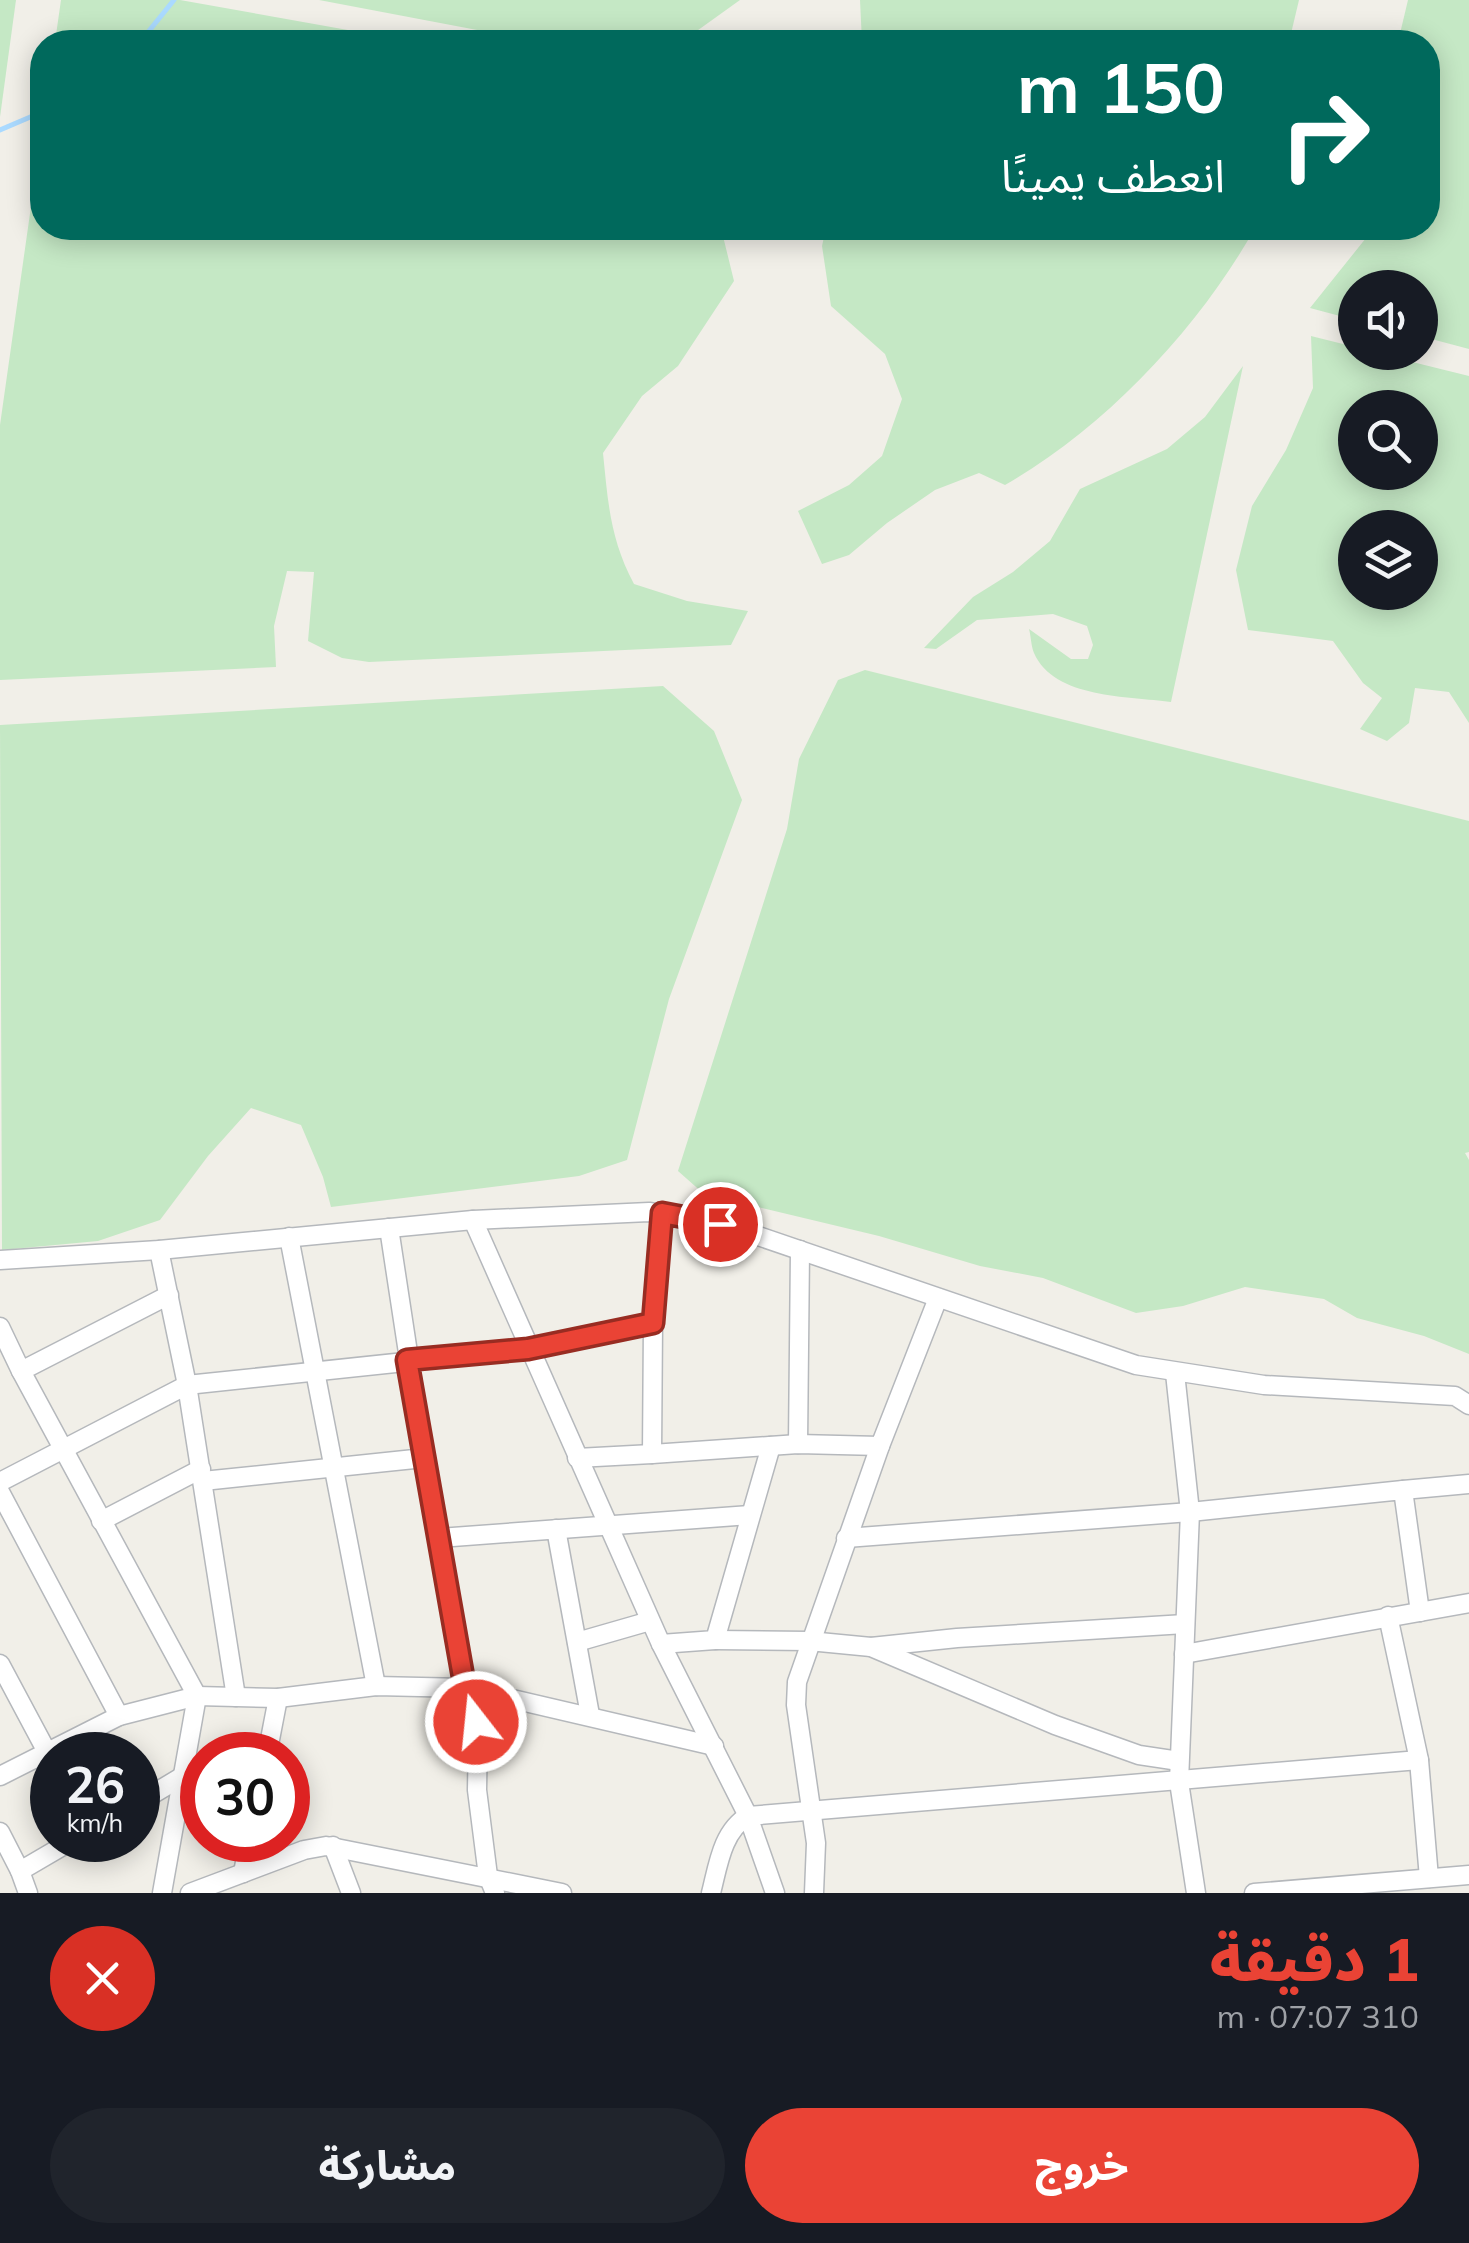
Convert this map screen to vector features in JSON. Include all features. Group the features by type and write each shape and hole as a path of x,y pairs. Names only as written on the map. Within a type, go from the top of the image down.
{"street":[{"path":"652,1454 653,1323 662,1213"},
{"path":"0,1260 159,1250 473,1220 662,1213 720,1224 1136,1365 1264,1385 1455,1396 1469,1405"},
{"path":"473,1220 660,1644 748,1816 775,1893"},
{"path":"389,1228 424,1458 465,1688 478,1733 476,1778 491,1884"},
{"path":"290,1237 376,1686"},
{"path":"159,1250 187,1385 236,1697"},
{"path":"798,1444 800,1250"},
{"path":"21,1371 168,1295"},
{"path":"814,1893 816,1843 796,1705 797,1682 846,1538 938,1298"},
{"path":"0,1482 187,1385 528,1349 653,1323"},
{"path":"0,1328 197,1696 191,1732"},
{"path":"1175,1373 1190,1512 1179,1782 1196,1893"},
{"path":"577,1458 798,1444 880,1446"},
{"path":"715,1640 771,1446"},
{"path":"101,1521 202,1475 424,1458"},
{"path":"846,1538 1190,1512 1469,1484"},
{"path":"1403,1490 1420,1612"},
{"path":"0,1492 118,1716"},
{"path":"440,1538 750,1515"},
{"path":"556,1530 590,1715"},
{"path":"1184,1654 1469,1603"},
{"path":"1388,1616 1419,1760 1428,1878"},
{"path":"577,1642 650,1621"},
{"path":"660,1644 809,1640 870,1647 1185,1624"},
{"path":"870,1647 1055,1725 1139,1755 1179,1762"},
{"path":"0,1664 36,1732"},
{"path":"86,1732 118,1716 197,1696 278,1698 376,1686 465,1688 714,1746"},
{"path":"271,1732 278,1698"},
{"path":"711,1893 720,1853 738,1822 748,1816 1419,1760"},
{"path":"0,1776 30,1761"},
{"path":"162,1893 180,1793"},
{"path":"0,1832 28,1893"},
{"path":"333,1846 351,1893"},
{"path":"190,1893 304,1850 333,1846 491,1884 562,1893"},
{"path":"20,1871 35,1862"},
{"path":"243,1873 245,1862"},
{"path":"1254,1893 1386,1887 1469,1874"}],"green space":[{"path":"0,0 16,0 0,117"},
{"path":"61,0 180,0 348,30 57,30"},
{"path":"319,0 740,0 698,30 477,30"},
{"path":"860,0 1299,0 1292,30 861,30"},
{"path":"1408,0 1469,0 1469,349 1438,341 1438,270 1340,270 1364,240 1440,240 1440,30 1401,30"},
{"path":"30,214 30,240 724,240 734,281 678,366 642,396 603,453 615,536 634,584 687,601 748,611 731,645 369,662 342,658 308,641 314,572 287,571 274,626 276,667 0,680 0,425"},
{"path":"823,240 1248,240 1178,338 1078,435 1005,485 979,473 935,490 849,555 822,564 798,511 849,485 882,456 902,399 885,354 831,306"},
{"path":"1338,273 1338,315 1310,308"},
{"path":"1311,336 1338,343 1338,370 1438,368 1469,376 1469,723 1449,692 1415,688 1409,723 1387,741 1360,729 1382,698 1363,683 1333,641 1248,630 1236,570 1252,506 1286,450 1313,388"},
{"path":"1243,366 1171,702 1094,692 1058,679 1034,653 1029,629 1071,659 1088,659 1093,645 1087,626 1053,614 977,620 936,649 924,648 973,597 1013,572 1050,541 1080,489 1167,449 1205,417"},
{"path":"865,670 1469,821 1469,1152 1465,1153 1469,1160 1469,1354 1424,1336 1357,1318 1324,1299 1245,1287 1183,1306 1136,1313 1043,1278 980,1266 879,1236 704,1194 678,1171 787,829 799,759 838,680"},
{"path":"663,686 714,731 742,800 669,999 627,1160 579,1176 331,1207 301,1125 251,1108 208,1156 160,1220 98,1241 2,1250 0,725"}],"waterway":[{"path":"150,30 174,0"},
{"path":"0,130 30,117"}],"route":[{"path":"476,1722 465,1688 407,1360 528,1349 653,1323 662,1213 720,1224"}]}
